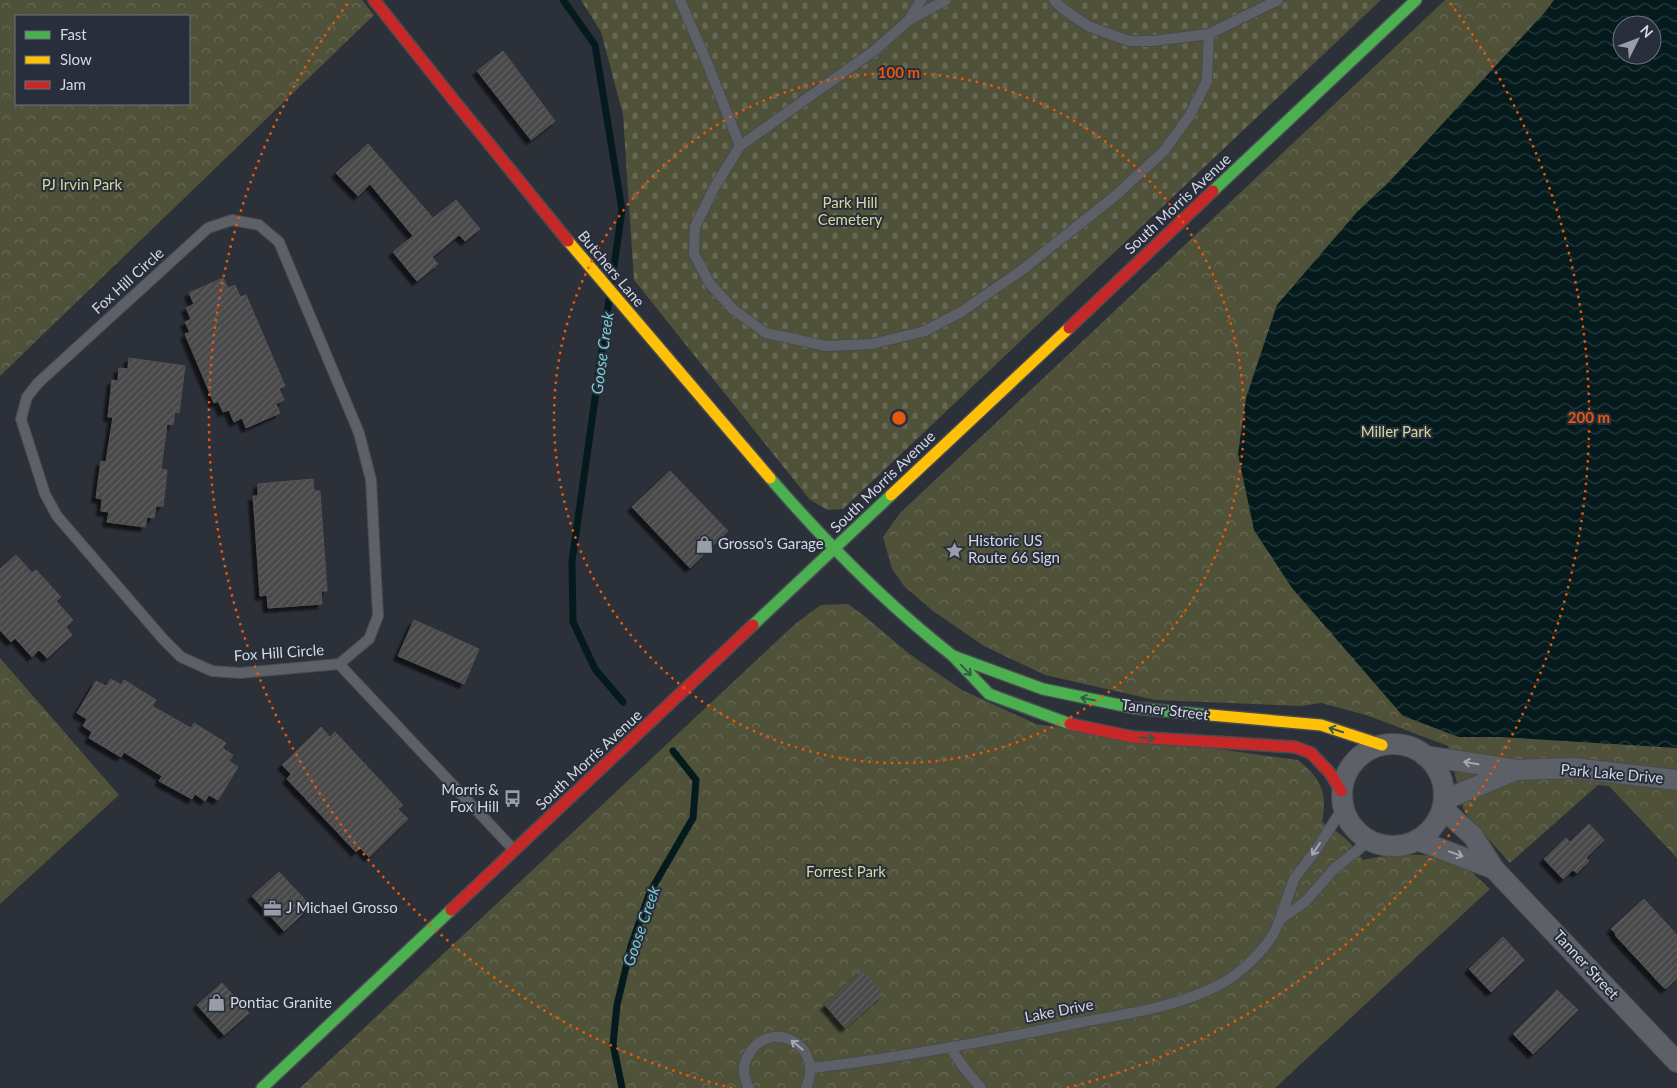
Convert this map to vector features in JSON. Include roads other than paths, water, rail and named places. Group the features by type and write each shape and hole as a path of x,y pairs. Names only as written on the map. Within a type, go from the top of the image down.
{"street":[{"name":"Butchers Lane","path":"374,0 482,137 622,305 778,488 834,550"},
{"name":"South Morris Avenue","path":"262,1088 1416,0"},
{"name":"Tanner Street","path":"834,550 906,620 952,656 989,694 1064,723 1133,738 1295,747 1311,753 1330,773 1342,799"},
{"name":"Tanner Street","path":"952,656 1042,690 1134,708 1321,725 1382,745"},
{"path":"1397,744 1412,748 1425,756 1434,764 1440,775 1443,788 1443,804 1433,826 1418,840 1402,846 1385,846 1369,841 1360,835 1352,827 1342,799 1345,775 1354,761 1367,750 1382,745 1397,744"},
{"name":"Park Lake Drive","path":"1425,756 1517,770 1573,768 1677,780"},
{"name":"Park Lake Drive","path":"1443,804 1517,770"},
{"name":"Tanner Street","path":"1443,804 1473,836 1494,869 1677,1062"},
{"name":"Tanner Street","path":"1418,840 1494,869"}],"lane":[{"path":"680,0 740,146"},
{"path":"909,20 921,0"},
{"path":"946,0 909,20 875,50 740,146 714,188 695,227 694,254 710,284 734,310 766,333 826,346 872,344 925,331 961,312 1022,270 1115,196 1164,151 1190,115 1207,81 1209,34"},
{"path":"1054,0 1062,9 1088,26 1129,41 1162,40 1209,34 1278,0"},
{"name":"Fox Hill Circle","path":"232,220 258,225 279,242 359,433 371,480 378,616 369,639 339,664 240,673 212,671 181,657 163,639 57,516 46,494 21,419 27,397 38,382 208,228 232,220"},
{"name":"Fox Hill Circle","path":"339,664 515,851"},
{"name":"Lake Drive","path":"811,1068 868,1062 1149,1009 1194,997 1218,986 1238,973 1272,938 1294,879 1316,850 1342,799"},
{"path":"1280,918 1305,902 1334,869 1369,841"},
{"path":"749,1088 744,1072 745,1061 750,1050 769,1038 781,1037 792,1040 802,1047 808,1057 811,1068 810,1079 806,1088"},
{"path":"950,1046 964,1068 981,1088"}],"water":[{"path":"1554,0 1677,0 1677,748 1501,737 1459,737 1403,716 1292,588 1254,530 1238,454 1246,398 1277,305 1357,212 1389,182"}],"waterway":[{"name":"Goose Creek","path":"563,0 595,45 622,210 612,280"},
{"name":"Goose Creek","path":"609,300 572,561 573,622 595,669 623,702"},
{"name":"Goose Creek","path":"622,1088 613,1044 617,1005 631,946 650,892 693,818 696,780 673,751"}],"place":[{"name":"Grosso's Garage","path":"704,544"},
{"name":"Historic US Route 66 Sign","path":"954,550"},
{"name":"Morris & Fox Hill","path":"513,799"},
{"name":"J Michael Grosso","path":"272,908"},
{"name":"Pontiac Granite","path":"216,1003"}],"park label":[{"name":"PJ Irvin Park","path":"82,185"},
{"name":"Park Hill Cemetery","path":"850,212"},
{"name":"Miller Park","path":"1396,432"},
{"name":"Forrest Park","path":"846,872"}]}
